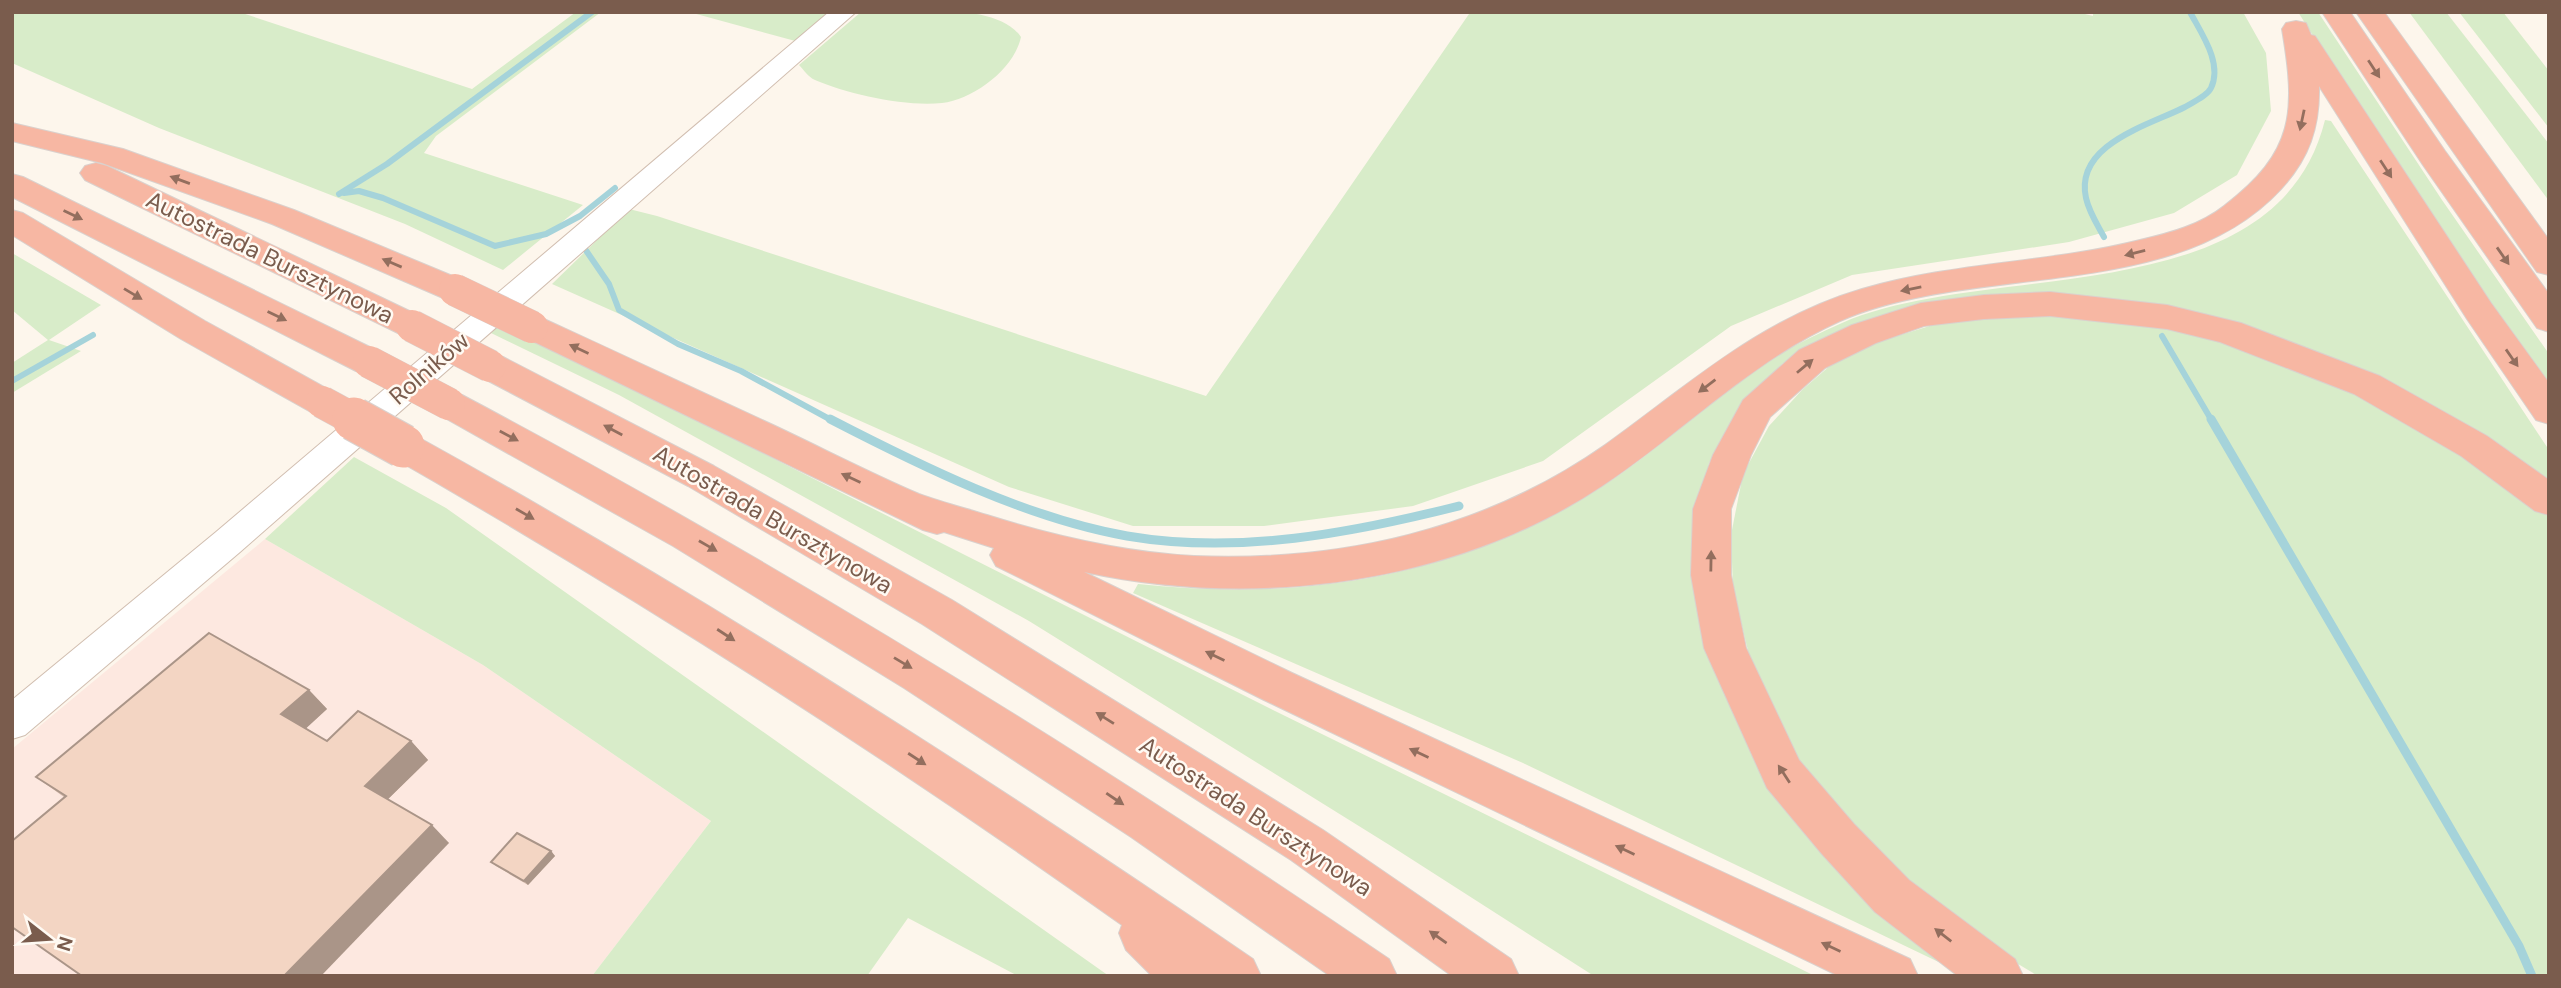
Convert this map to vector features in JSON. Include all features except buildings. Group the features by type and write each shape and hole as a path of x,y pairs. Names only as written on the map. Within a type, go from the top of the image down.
{"highway":[{"path":"2336,12 2434,158 2549,320"},
{"path":"2370,12 2549,264"},
{"path":"2291,20 2420,221 2549,411"},
{"path":"913,507 1073,555 1136,567 1213,573 1290,572 1367,561 1448,541 1517,514 1587,476 1776,337 1835,310 1902,291 2131,255 2192,237 2229,218 2268,187 2297,149 2307,99 2291,20"},
{"path":"2402,59 2549,234"},
{"path":"12,132 112,156 191,184 283,217 455,290 913,507 1265,680 1893,976"},
{"name":"Autostrada Bursztynowa","path":"12,132 412,326 701,476 937,612 1307,845 1494,976"},
{"name":"Autostrada Bursztynowa","path":"12,184 369,362 599,483 928,678 1104,792 1372,976"},
{"path":"12,220 193,330 669,598 1061,853 1236,976"},
{"path":"1998,976 1892,895 1838,839 1783,774 1725,648 1711,575 1712,509 1732,455 1756,409 1812,359 1864,334 1921,315 1984,307 2050,304 2167,317 2229,332 2303,358 2367,385 2426,416 2474,446 2549,500"},
{"path":"1061,853 1186,976"}],"street":[{"name":"Rolników","path":"12,723 228,542 844,12"}],"shaded area":[{"path":"265,539 483,665 711,821 592,976 12,976 12,749"}],"green space":[{"path":"923,10 970,13 991,17 1009,25 1021,37 1017,49 1001,71 967,96 942,103 894,101 828,85 813,79 799,65 861,12"},
{"path":"12,12 239,12 472,89 576,12 601,12 436,136 424,153 583,205 503,270 405,224 159,128 12,63"},
{"path":"689,12 836,12 799,42"},
{"path":"1464,12 2077,12 2093,16 2093,12 2243,12 2266,53 2271,111 2237,175 2174,213 2069,242 1852,275 1731,326 1543,461 1413,506 1264,526 1133,526 1009,487 552,284 629,209 1206,396 1469,14"},
{"path":"2298,12 2318,12 2442,200 2549,354 2549,387 2421,205"},
{"path":"2409,12 2446,12 2549,144 2549,201"},
{"path":"2459,12 2503,12 2549,71 2549,128"},
{"path":"2325,120 2331,121 2549,450 2549,485 2530,469 2166,307 2064,295 1825,339 1782,364 1743,407 1709,463 1699,503 1710,646 1949,967 1523,763 1133,593 1138,584 1202,589 1266,589 1329,584 1391,574 1451,558 1510,536 1567,508 1622,473 1759,367 1842,323 1902,304 2120,271 2189,253 2249,225 2296,182"},
{"path":"12,253 101,305 49,340 81,351 12,393 12,363 48,340 12,310"},
{"path":"2048,312 2142,322 2261,353 2380,406 2461,451 2549,517 2549,976 2038,976 1946,921 1865,843 1797,759 1753,672 1733,588 1731,535 1743,474 1769,426 1802,390 1832,364 1881,341 1936,324"},
{"path":"499,325 681,412 1275,711 1815,976 1594,976 1029,621 619,395 491,333"},
{"path":"354,457 446,508 1109,976 1018,976 908,918 867,976 592,976 711,821 483,665 265,539"}],"waterway":[{"path":"339,194 387,164 592,12"},
{"path":"2104,237 2086,198 2085,179 2091,164 2103,150 2118,139 2185,107 2211,88 2214,78 2213,59 2190,12"},
{"path":"344,193 359,191 383,198 495,246 546,234 580,216 615,188"},
{"path":"585,249 609,284 619,310 678,344 741,371 833,421"},
{"path":"12,381 93,335"},
{"path":"2162,336 2212,421"},
{"path":"830,419 937,472 1013,503 1051,517 1127,536 1169,541 1253,542 1378,525 1459,506"},
{"path":"2211,419 2519,946 2532,976"}]}
